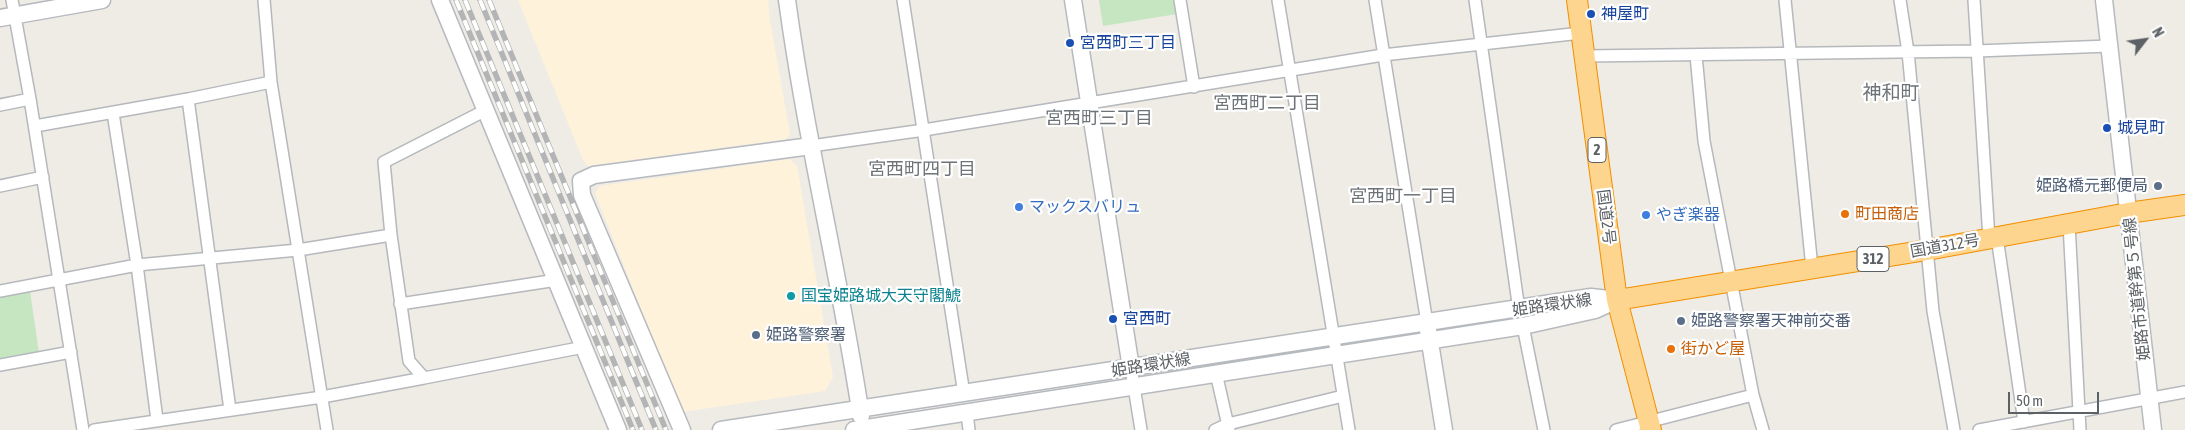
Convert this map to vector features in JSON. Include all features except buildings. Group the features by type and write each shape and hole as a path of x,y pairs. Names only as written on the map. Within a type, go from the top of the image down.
{"highway":[{"name":"国道2号","path":"1577,0 1617,300 1650,425"},
{"name":"国道312号","path":"1617,300 1928,250 2128,213 2185,205"}],"street":[{"path":"83,430 35,126 9,11 102,0"},
{"path":"264,0 271,82 327,430"},
{"path":"440,0 618,430"},
{"path":"787,0 811,146 835,264 860,407 860,429"},
{"path":"902,0 924,130 964,394"},
{"path":"1074,0 1141,430"},
{"path":"1180,0 1194,87"},
{"path":"1278,0 1349,430"},
{"path":"1375,0 1444,430"},
{"path":"1475,0 1519,310"},
{"path":"1785,0 1812,268"},
{"path":"1900,0 1908,52 1933,311 1954,430"},
{"path":"1974,0 1976,51 1993,238 2017,425"},
{"name":"姫路市道幹第５号線","path":"2104,0 2153,430"},
{"path":"682,430 582,195 581,181 594,175 924,130 1383,55 1481,46 1581,33"},
{"path":"1585,56 1976,51 2109,46"},
{"path":"1696,55 1704,141 1753,395 1763,430"},
{"path":"35,126 113,113 271,82"},
{"path":"0,105 30,99"},
{"path":"188,99 230,410"},
{"path":"424,378 409,362 391,235 384,162 486,110"},
{"path":"113,113 137,265 157,420"},
{"path":"0,186 43,177"},
{"path":"2070,224 2080,430"},
{"path":"0,291 137,265 210,256 298,250 391,235"},
{"path":"400,304 557,280"},
{"name":"姫路環状線","path":"721,430 860,407 964,394 1519,310 1591,297 1617,300"},
{"name":"姫路環状線","path":"860,429 1429,339 1523,326 1595,310 1617,300"},
{"path":"1523,326 1544,430"},
{"path":"94,430 139,426 157,420 322,397 584,347"},
{"path":"0,365 71,352"},
{"path":"1216,373 1228,427"},
{"path":"1979,430 2017,425 2079,411 2185,392"},
{"path":"1616,430 1650,425 1753,395"},
{"path":"1215,430 1343,396"},
{"path":"967,413 969,430"}],"shaded area":[{"path":"518,0 768,0 790,134 786,139 588,166 583,160"},
{"path":"790,159 797,166 833,377 825,391 682,412 595,193 600,186"}],"green space":[{"path":"1099,0 1174,0 1177,14 1103,26"},
{"path":"30,291 39,353 0,360 0,296"}],"railway":[{"path":"456,0 633,430"},
{"path":"465,0 642,430"},
{"path":"480,0 656,430"},
{"path":"489,0 666,430"}],"place":[{"name":"神屋町","path":"1591,14"},
{"name":"宮西町三丁目","path":"1070,43"},
{"name":"城見町","path":"2107,128"},
{"name":"姫路橋元郵便局","path":"2158,186"},
{"name":"マックスバリュ","path":"1019,207"},
{"name":"町田商店","path":"1845,214"},
{"name":"やぎ楽器","path":"1646,215"},
{"name":"国宝姫路城大天守閣鯱","path":"791,296"},
{"name":"宮西町","path":"1113,319"},
{"name":"姫路警察署天神前交番","path":"1681,321"},
{"name":"姫路警察署","path":"756,335"},
{"name":"街かど屋","path":"1671,349"}],"district":[{"name":"神和町","path":"1891,93"},
{"name":"宮西町二丁目","path":"1267,103"},
{"name":"宮西町三丁目","path":"1099,118"},
{"name":"宮西町四丁目","path":"922,169"},
{"name":"宮西町一丁目","path":"1403,196"}]}
